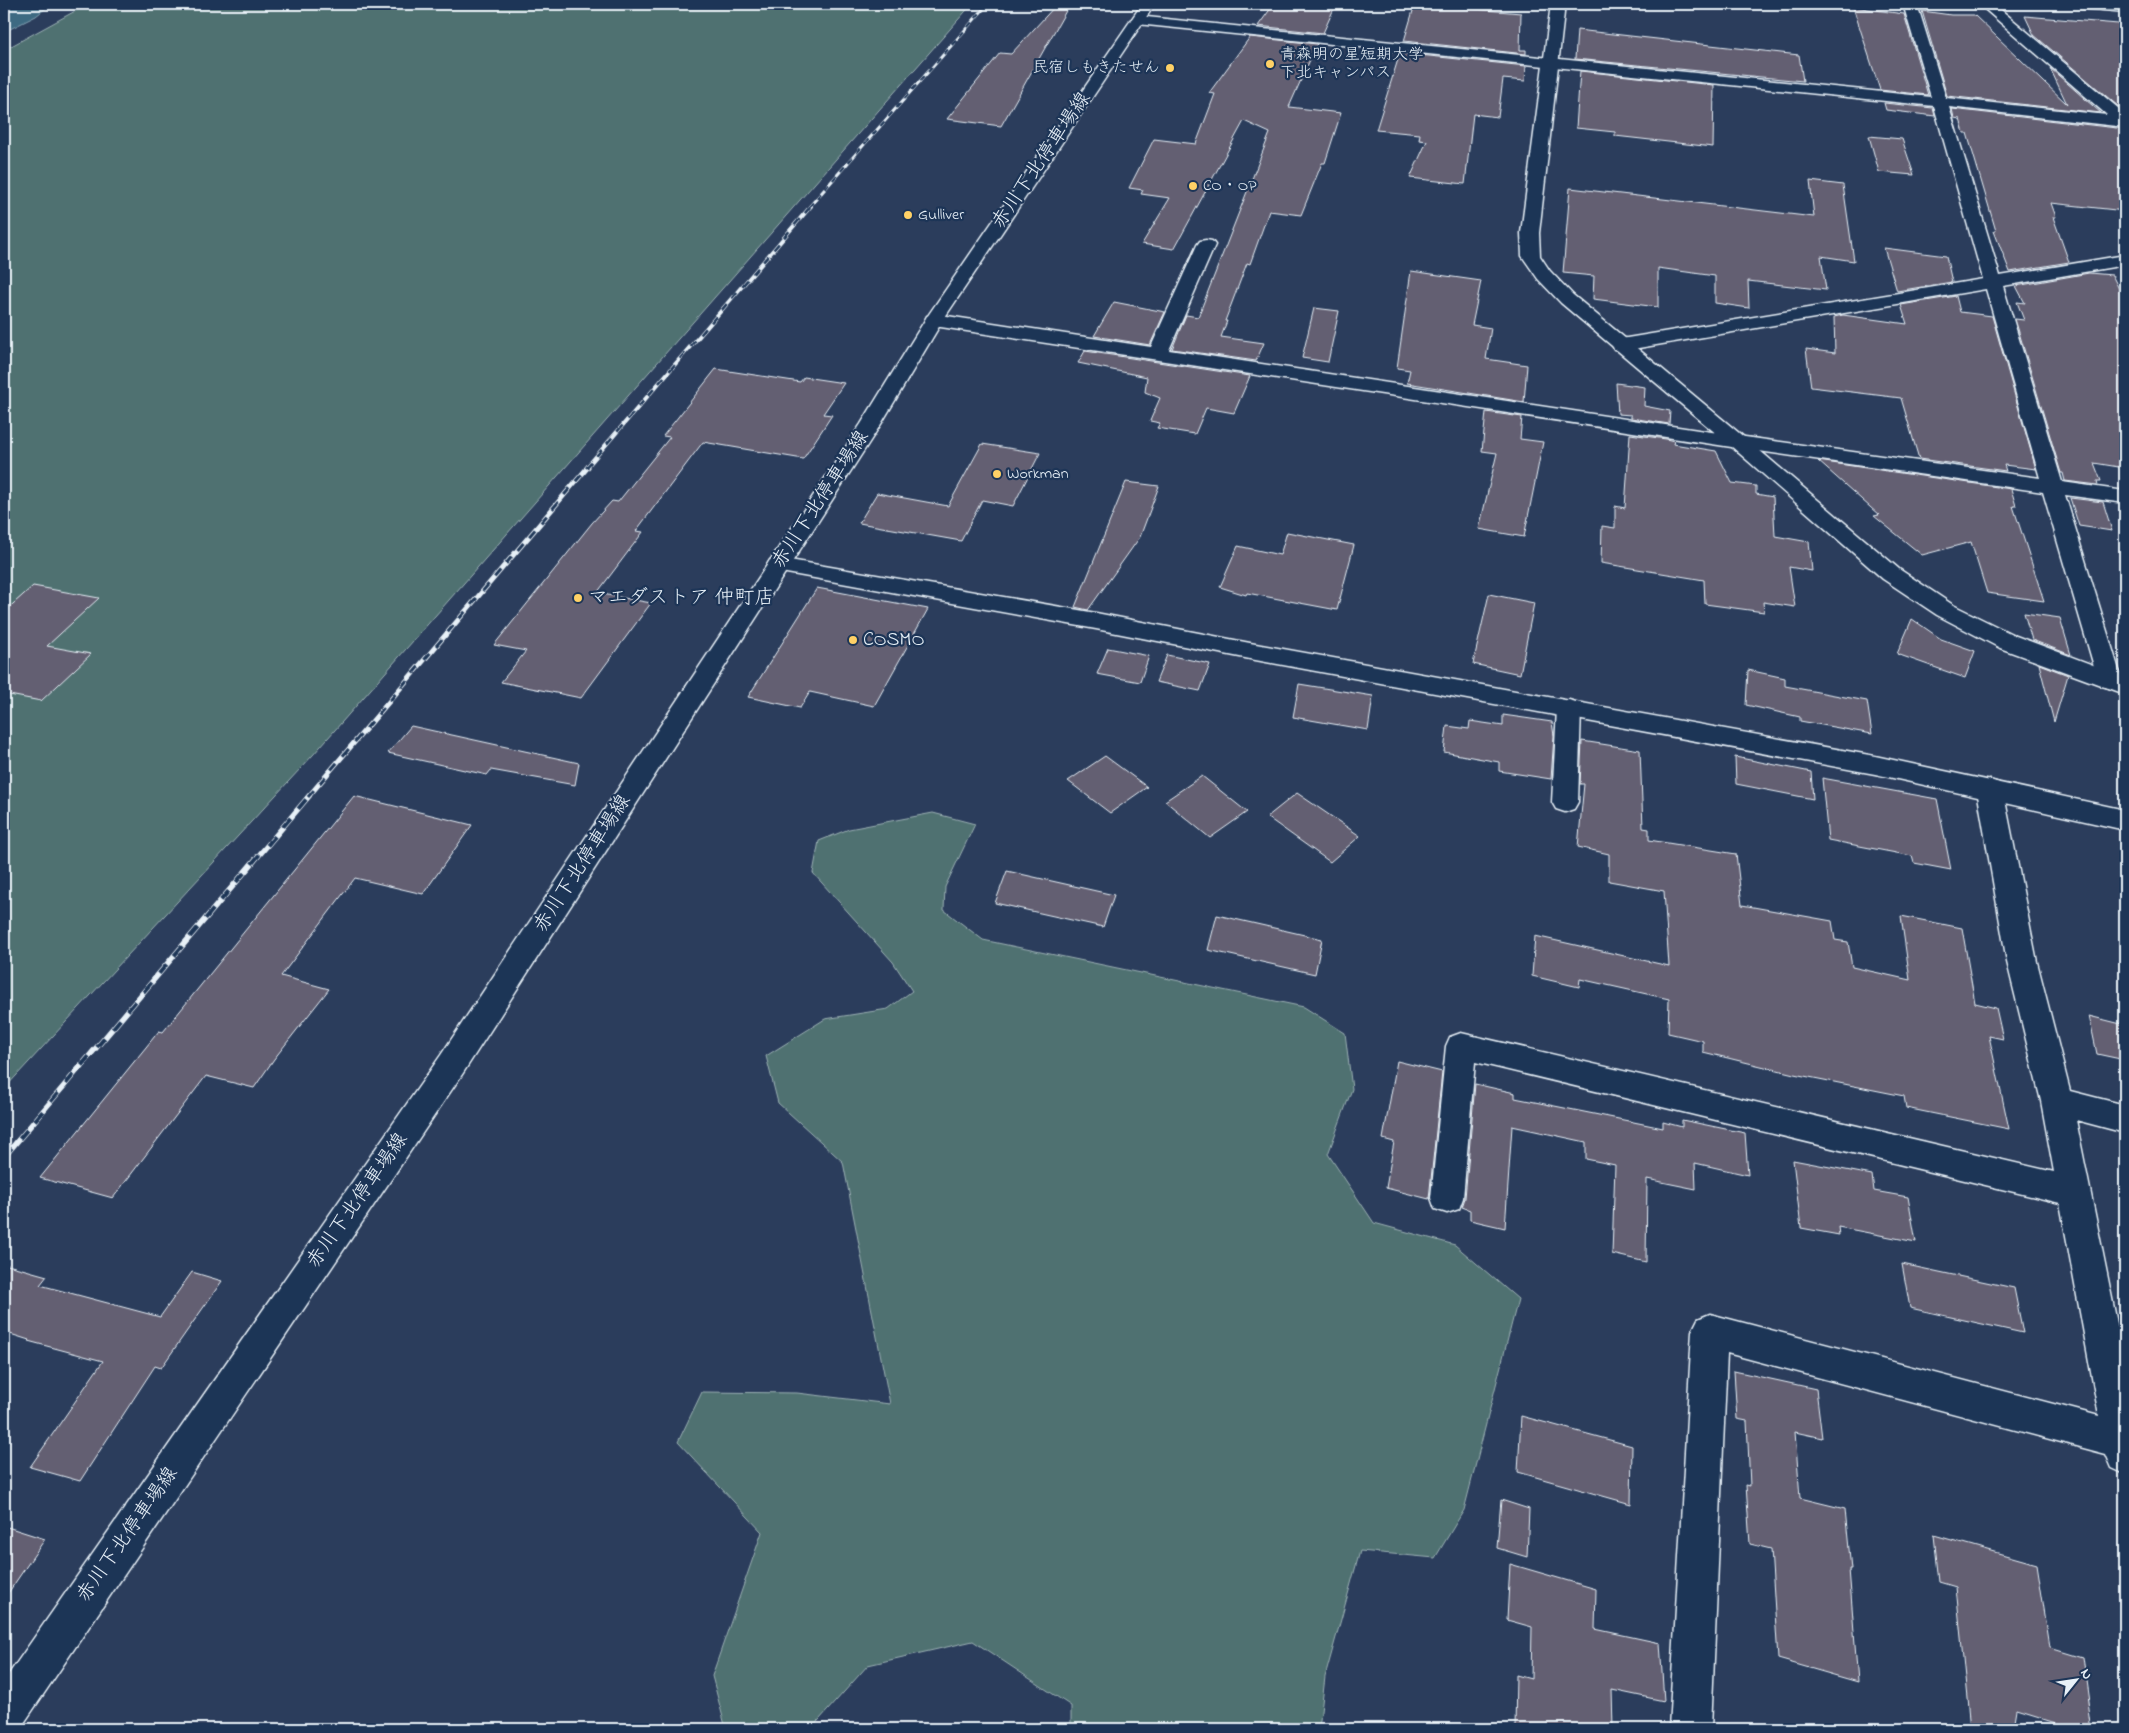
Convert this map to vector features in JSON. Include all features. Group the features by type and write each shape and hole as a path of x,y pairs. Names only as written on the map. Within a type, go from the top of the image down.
{"street":[{"name":"赤川下北停車場線","path":"4,1716 452,1064 871,424 934,320 1148,4"},
{"path":"1558,4 1532,211 1531,256 1544,275 1567,299 1738,442 1890,574 1945,610 2008,642 2117,683"},
{"path":"1910,4 1941,103 2050,486 2117,683"},
{"path":"1986,4 2125,121"},
{"path":"2081,4 2125,8"},
{"path":"1138,20 2125,121"},
{"path":"1158,354 1206,245"},
{"path":"1621,345 2125,260"},
{"path":"934,320 1738,442 2125,497"},
{"path":"778,565 1096,621 1250,651 1875,765 2125,820"},
{"path":"1564,802 1568,709"},
{"path":"1690,1729 1710,1331 2124,1447 2057,1101 2022,962 1990,790"},
{"path":"1447,1198 1461,1046 2075,1192"},
{"path":"2057,1101 2125,1119"}],"green space":[{"path":"88,4 972,4 313,755 4,1089 4,50"},
{"path":"933,813 975,824 945,887 944,910 983,940 1304,1007 1345,1033 1352,1089 1328,1154 1374,1223 1455,1245 1518,1299 1464,1510 1435,1558 1360,1551 1325,1677 1319,1729 1071,1729 1071,1706 973,1641 868,1665 811,1729 726,1729 712,1676 762,1532 678,1442 702,1392 797,1393 890,1404 843,1162 778,1103 766,1056 825,1019 888,1009 912,991 893,962 813,873 819,841 849,829"}],"water":[{"path":"4,4 51,4 36,16 4,32"}],"building":[{"path":"1057,4 1067,9 1001,126 947,119 1000,53 1011,54"},
{"path":"1274,4 1336,4 1323,33 1258,26"},
{"path":"1415,4 1521,13 1520,50 1526,50 1526,54 1404,41"},
{"path":"1853,7 1904,14 1928,95 1880,90"},
{"path":"1922,11 1951,15 1974,15 2067,104 2050,68 2101,113 1947,96"},
{"path":"2025,16 2118,24 2125,38 2125,112 2034,35"},
{"path":"1577,30 1799,55 1803,81 1575,59"},
{"path":"1250,37 1317,44 1289,107 1341,113 1325,163 1322,163 1301,215 1269,211 1250,264 1247,263 1225,321 1227,321 1221,337 1264,343 1256,361 1172,349 1186,315 1198,317 1270,133 1244,121 1174,249 1142,244 1170,198 1141,194 1143,190 1129,188 1154,139 1196,144 1215,94 1209,93"},
{"path":"1400,53 1526,66 1525,81 1503,79 1498,117 1473,114 1465,184 1410,178 1427,141 1419,140 1420,134 1376,130"},
{"path":"1580,71 1714,85 1713,147 1615,136 1615,132 1576,128"},
{"path":"1884,103 1933,108 1935,116 1886,110"},
{"path":"1952,109 2125,129 2125,211 2051,203 2056,217 2053,217 2069,262 2010,272 1994,231 1996,231 1967,133 1964,133 1960,119 1954,118"},
{"path":"1869,136 1902,139 1914,175 1879,172"},
{"path":"1810,181 1843,185 1854,261 1821,256 1826,290 1748,281 1749,308 1715,303 1715,276 1658,268 1658,307 1593,299 1594,276 1563,273 1570,188 1814,217"},
{"path":"1884,248 1946,256 1952,282 1897,291"},
{"path":"1411,271 1481,281 1472,325 1491,328 1486,359 1527,365 1524,402 1407,383 1410,370 1397,368"},
{"path":"2089,273 2112,275 2125,301 2125,468 2094,463 2101,481 2097,481 2098,485 2065,481 2063,473 2061,473 2015,319 2024,320 2017,302 2025,303 2016,286"},
{"path":"1956,296 1960,312 1992,316 2036,469 2004,465 2006,471 1919,459 1901,398 1811,387 1806,349 1835,353 1834,317 1843,315 1907,324 1901,305"},
{"path":"1114,302 1165,312 1150,345 1094,336"},
{"path":"1314,308 1339,311 1328,362 1302,358"},
{"path":"1085,351 1250,376 1234,413 1206,408 1195,434 1157,428 1160,423 1150,421 1160,398 1145,392 1147,377 1078,363"},
{"path":"716,369 800,382 804,377 844,383 823,414 832,415 803,459 703,442 636,531 643,532 597,593 651,603 581,698 501,682 526,651 494,645 592,523 612,501 618,502 670,437 663,436"},
{"path":"1616,383 1645,387 1644,406 1670,411 1669,424 1631,418 1631,415 1618,414"},
{"path":"1486,412 1522,417 1520,439 1543,442 1524,537 1479,529 1497,453 1482,451"},
{"path":"1630,434 1666,439 1674,441 1673,444 1716,451 1732,483 1756,486 1756,494 1773,497 1775,536 1809,542 1812,571 1789,567 1795,607 1763,602 1764,612 1705,604 1704,580 1601,563 1602,526 1615,528 1615,506 1625,508"},
{"path":"982,444 1040,453 1013,506 982,500 961,541 859,523 877,493 948,506"},
{"path":"1818,461 2011,489 2016,506 2013,506 2044,601 1987,593 1971,542 1922,555 1874,516 1879,515"},
{"path":"1126,482 1159,486 1140,537 1088,610 1075,607"},
{"path":"2070,498 2103,502 2112,531 2079,526"},
{"path":"1287,532 1354,545 1337,610 1247,593 1246,595 1220,587 1238,546 1280,555"},
{"path":"33,586 99,598 47,646 91,654 41,701 4,694 4,612"},
{"path":"817,588 928,609 874,706 810,692 800,708 748,697"},
{"path":"1489,594 1534,603 1520,674 1473,664"},
{"path":"2024,613 2060,618 2071,655 2032,640"},
{"path":"1912,619 1941,639 1975,651 1965,678 1897,654"},
{"path":"1108,648 1149,656 1140,682 1097,674"},
{"path":"1167,655 1210,664 1200,691 1156,682"},
{"path":"2039,664 2068,675 2054,722"},
{"path":"1748,670 1785,678 1785,686 1867,701 1872,734 1800,721 1800,717 1746,705"},
{"path":"1299,684 1373,696 1368,730 1293,717"},
{"path":"1503,715 1552,722 1554,736 1551,779 1499,771 1499,762 1444,752 1447,726 1469,729 1470,721 1503,726"},
{"path":"411,726 579,763 575,785 491,770 487,775 388,753"},
{"path":"1582,741 1640,750 1643,828 1649,829 1649,840 1736,854 1742,905 1832,921 1835,940 1848,942 1852,967 1910,980 1901,916 1962,928 1975,1003 1996,1008 2003,1039 1989,1036 2009,1129 1906,1108 1904,1096 1794,1074 1703,1052 1703,1041 1668,1033 1669,999 1580,979 1579,987 1532,976 1535,936 1669,966 1664,891 1609,881 1609,854 1578,847 1584,784 1580,784"},
{"path":"1105,756 1147,787 1110,813 1068,781"},
{"path":"1735,757 1811,772 1813,799 1736,784"},
{"path":"1202,776 1247,812 1210,838 1165,801"},
{"path":"1822,778 1937,799 1951,870 1914,863 1912,856 1828,840"},
{"path":"1297,793 1360,836 1330,862 1267,817"},
{"path":"354,796 472,825 423,894 355,878 281,976 329,989 274,1059 254,1088 206,1076 113,1198 40,1178 159,1031 163,1032"},
{"path":"1007,871 1114,895 1103,927 995,903"},
{"path":"1217,915 1322,939 1315,974 1208,950"},
{"path":"2089,1016 2125,1025 2125,1060 2097,1054"},
{"path":"1397,1061 1442,1072 1429,1199 1386,1188 1394,1142 1383,1139"},
{"path":"1475,1084 1515,1093 1515,1098 1663,1128 1663,1122 1682,1127 1682,1120 1745,1133 1748,1175 1695,1163 1696,1189 1647,1179 1646,1262 1612,1254 1615,1165 1586,1159 1586,1142 1512,1126 1505,1228 1470,1220 1470,1210 1462,1207 1465,1198"},
{"path":"1793,1160 1872,1175 1874,1191 1908,1197 1916,1242 1838,1227 1839,1235 1801,1228"},
{"path":"4,1264 47,1276 40,1285 160,1317 192,1272 222,1281 161,1368 155,1366 80,1481 30,1467 103,1361 28,1341 4,1332"},
{"path":"1902,1264 2014,1288 2023,1333 1910,1308"},
{"path":"1734,1371 1816,1389 1822,1438 1795,1432 1800,1498 1845,1509 1858,1682 1778,1659 1771,1549 1750,1544 1746,1485 1750,1486 1747,1421 1737,1419"},
{"path":"1521,1416 1632,1446 1631,1504 1518,1472"},
{"path":"1501,1500 1529,1509 1527,1557 1497,1548"},
{"path":"4,1526 45,1539 4,1599"},
{"path":"1934,1535 2037,1564 2050,1647 2083,1657 2093,1729 2074,1729 2016,1711 2013,1729 1970,1729 1956,1587 1939,1582"},
{"path":"1510,1564 1596,1589 1595,1629 1660,1643 1664,1701 1612,1690 1613,1729 1515,1729 1516,1675 1531,1679 1532,1627 1507,1620"}],"railway":[{"path":"809,207 988,4"},
{"path":"586,468 811,206"},
{"path":"308,797 588,467"},
{"path":"4,1157 309,796"}],"place":[{"name":"青森明の星短期大学 下北キャンパス","path":"1270,64"},
{"name":"民宿しもきたせん","path":"1170,68"},
{"name":"CO・OP","path":"1193,186"},
{"name":"Gulliver","path":"908,215"},
{"name":"Workman","path":"997,474"},
{"name":"マエダストア 仲町店","path":"578,598"},
{"name":"COSMO","path":"853,640"}]}
